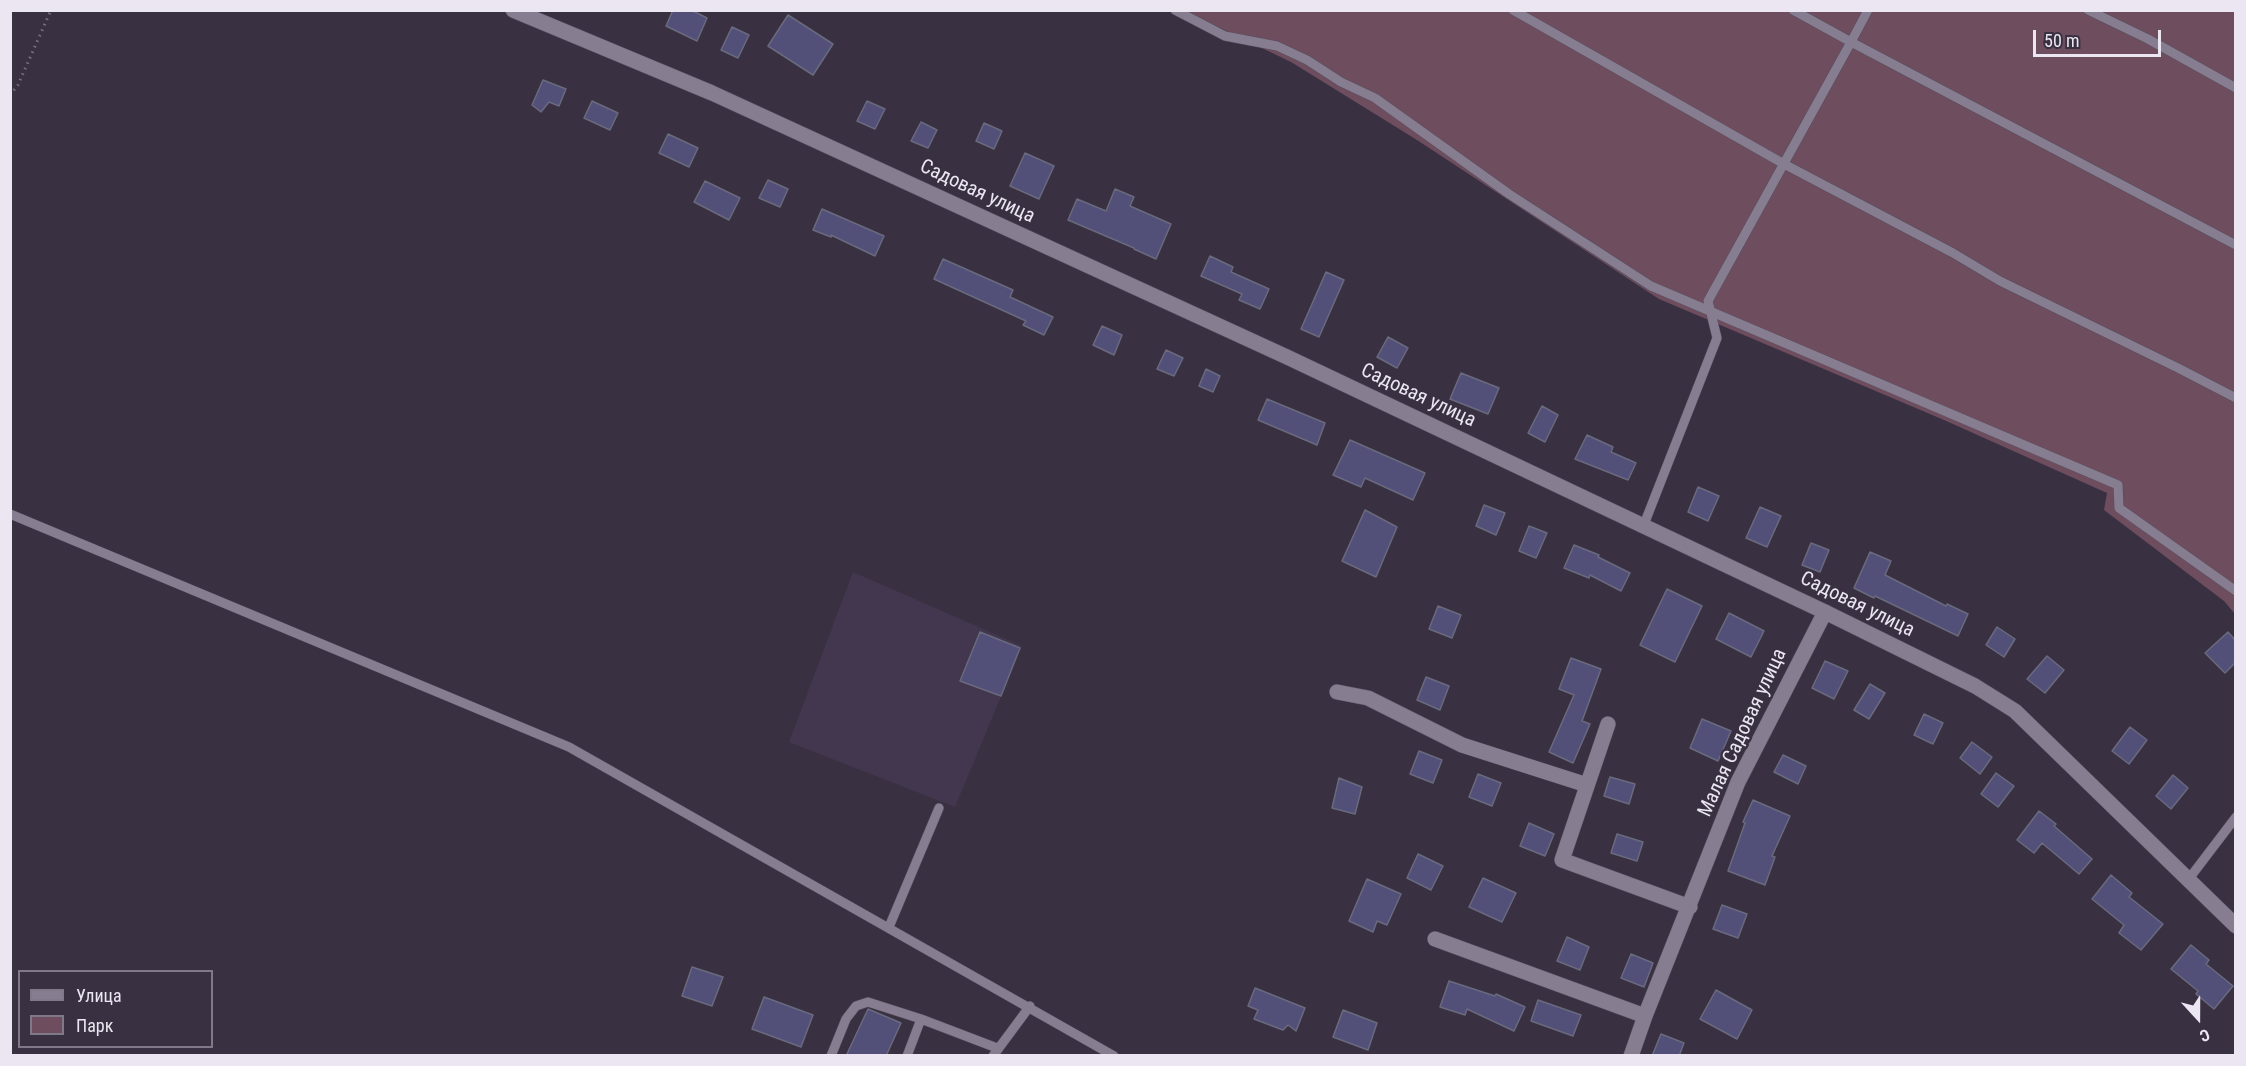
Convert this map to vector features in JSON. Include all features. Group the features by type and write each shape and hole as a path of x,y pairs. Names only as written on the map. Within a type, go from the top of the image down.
{"main road":[{"name":"Садовая улица","path":"513,10 712,93 1287,357 1825,612 1975,686 2015,711 2235,926"},
{"name":"Малая Садовая улица","path":"1631,1056 1738,782 1825,612"},
{"path":"1337,692 1368,698 1462,745 1587,785"},
{"path":"1608,724 1562,860 1690,907"},
{"path":"1435,939 1645,1016"}],"lane":[{"path":"1175,10 1225,36 1277,46 1307,60 1341,82 1375,98 1509,194 1651,286 2118,485 2119,508 2235,591"},
{"path":"1513,10 1784,164 1953,253 2000,281 2178,368 2235,399"},
{"path":"1793,10 2235,245"},
{"path":"1643,527 1718,338 1708,301 1868,10"},
{"path":"2088,10 2148,39 2235,88"},
{"path":"10,514 569,747 1030,1006 1114,1056"},
{"path":"889,927 939,808"},
{"path":"2188,880 2235,817"},
{"path":"831,1056 846,1019 856,1006 868,1002 921,1019 995,1052 1030,1006"},
{"path":"908,1056 921,1019"}],"path":[{"path":"10,95 18,85 51,10"}],"shaded area":[{"path":"853,572 1022,646 955,807 789,742"}],"green space":[{"path":"1185,11 2235,11 2235,614 2224,601 2104,510 2107,493 1944,420 1659,299 1417,140 1291,62"}],"building":[{"path":"673,10 691,10 707,18 697,41 666,26"},
{"path":"788,15 833,44 813,75 768,46"},
{"path":"732,27 749,35 738,58 721,50"},
{"path":"543,80 566,89 559,106 549,102 541,112 532,105"},
{"path":"592,101 618,113 610,130 584,118"},
{"path":"867,101 885,109 875,129 857,121"},
{"path":"921,122 937,130 928,148 911,141"},
{"path":"984,123 1002,131 994,149 976,141"},
{"path":"668,134 698,148 689,167 659,153"},
{"path":"1025,153 1054,166 1039,199 1010,186"},
{"path":"768,180 788,189 780,207 759,198"},
{"path":"705,181 740,198 729,220 694,202"},
{"path":"1115,189 1134,197 1130,206 1171,224 1156,259 1068,220 1077,199 1106,211"},
{"path":"822,209 884,236 875,256 831,235 831,237 813,230"},
{"path":"1210,256 1233,267 1231,272 1269,289 1260,309 1239,300 1242,294 1201,276"},
{"path":"943,259 1013,290 1010,297 1053,317 1044,335 1023,325 1026,321 934,279"},
{"path":"1326,272 1344,280 1319,337 1301,329"},
{"path":"1102,326 1122,335 1114,355 1093,345"},
{"path":"1388,337 1408,348 1397,368 1377,357"},
{"path":"1166,350 1183,358 1174,376 1157,369"},
{"path":"1206,369 1220,376 1213,392 1199,386"},
{"path":"1461,373 1499,388 1488,414 1450,399"},
{"path":"1267,399 1325,423 1317,445 1258,420"},
{"path":"1542,406 1558,415 1545,442 1528,433"},
{"path":"1587,435 1613,447 1611,452 1636,463 1628,480 1575,459"},
{"path":"1350,440 1425,473 1413,500 1365,478 1361,487 1333,475"},
{"path":"1698,487 1719,496 1708,521 1688,512"},
{"path":"1484,505 1505,513 1496,535 1476,526"},
{"path":"1760,507 1781,516 1767,547 1746,538"},
{"path":"1365,510 1397,527 1376,577 1342,561"},
{"path":"1529,526 1547,533 1536,558 1519,551"},
{"path":"1811,543 1829,550 1820,572 1802,565"},
{"path":"1574,545 1599,555 1598,557 1630,573 1621,591 1590,575 1589,578 1564,568"},
{"path":"1870,552 1891,561 1885,575 1946,606 1947,604 1968,614 1958,636 1854,588"},
{"path":"1667,589 1702,606 1675,662 1640,645"},
{"path":"1438,606 1461,615 1452,638 1429,629"},
{"path":"1729,613 1764,631 1751,657 1716,639"},
{"path":"1997,627 2015,639 2004,657 1986,645"},
{"path":"980,632 1020,648 1001,696 960,681"},
{"path":"2228,632 2235,640 2235,663 2225,673 2205,653"},
{"path":"2047,656 2064,670 2045,693 2027,679"},
{"path":"1571,658 1601,669 1582,721 1590,724 1573,763 1549,752 1574,695 1559,689"},
{"path":"1825,661 1848,671 1834,699 1812,688"},
{"path":"1426,677 1449,686 1440,710 1417,700"},
{"path":"1870,684 1885,693 1869,719 1854,710"},
{"path":"1924,714 1943,723 1933,744 1914,735"},
{"path":"1702,719 1731,731 1718,761 1690,748"},
{"path":"2130,727 2147,740 2129,764 2112,751"},
{"path":"1972,742 1992,757 1980,774 1960,758"},
{"path":"1419,751 1442,760 1433,783 1410,774"},
{"path":"1783,755 1806,766 1798,784 1774,772"},
{"path":"1996,773 2014,786 1998,807 1981,794"},
{"path":"1478,774 1501,783 1492,806 1469,797"},
{"path":"2173,775 2188,788 2171,809 2156,796"},
{"path":"1610,777 1635,784 1629,804 1604,796"},
{"path":"1339,778 1362,787 1355,814 1332,808"},
{"path":"1753,800 1790,816 1772,856 1775,857 1765,885 1728,871 1745,823 1743,822"},
{"path":"2039,811 2092,859 2079,874 2042,843 2034,853 2017,840"},
{"path":"1529,823 1554,834 1545,856 1520,846"},
{"path":"1617,834 1643,842 1637,861 1611,853"},
{"path":"1418,854 1443,866 1431,890 1407,878"},
{"path":"2111,875 2132,893 2129,897 2163,924 2141,950 2119,933 2124,925 2092,899"},
{"path":"1483,878 1516,893 1502,922 1469,907"},
{"path":"1367,879 1401,894 1387,925 1377,921 1373,932 1349,921"},
{"path":"1722,905 1747,914 1738,938 1713,929"},
{"path":"1567,937 1589,947 1580,970 1557,961"},
{"path":"2191,945 2209,960 2206,964 2233,986 2214,1009 2196,994 2198,991 2171,969"},
{"path":"1631,954 1653,963 1644,987 1621,978"},
{"path":"692,967 723,977 712,1006 682,996"},
{"path":"1449,981 1495,996 1496,994 1525,1007 1514,1031 1467,1009 1465,1015 1440,1007"},
{"path":"1255,988 1305,1008 1296,1031 1288,1025 1283,1030 1254,1019 1258,1010 1248,1006"},
{"path":"1716,990 1752,1010 1737,1039 1700,1019"},
{"path":"764,997 813,1015 801,1047 752,1029"},
{"path":"1538,1000 1581,1015 1573,1036 1531,1021"},
{"path":"868,1009 901,1023 886,1056 846,1056"},
{"path":"1343,1010 1377,1023 1368,1050 1333,1037"},
{"path":"1661,1034 1684,1043 1679,1056 1652,1056"}]}
